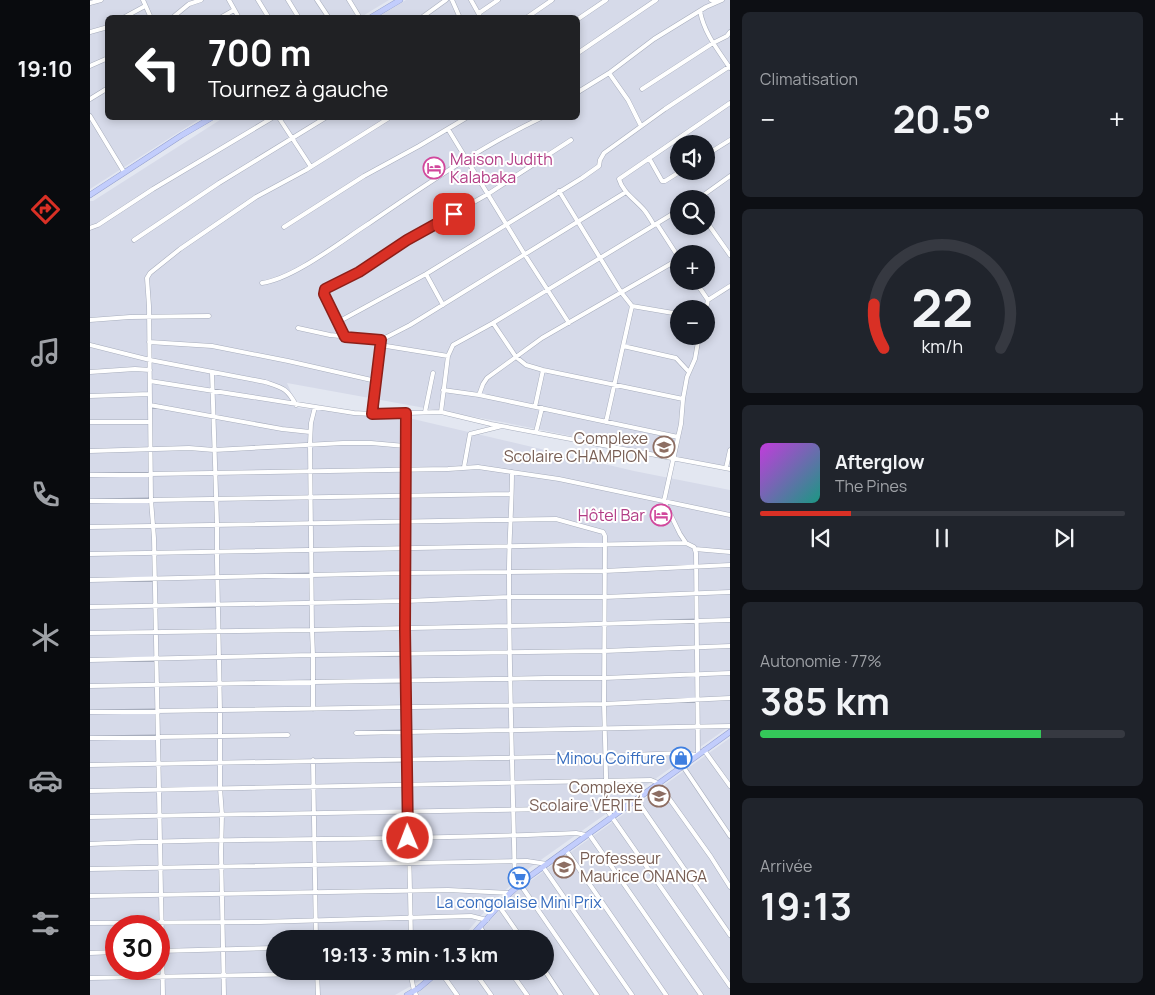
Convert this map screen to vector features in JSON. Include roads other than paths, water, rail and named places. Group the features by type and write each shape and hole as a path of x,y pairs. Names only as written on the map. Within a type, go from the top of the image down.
{"main road":[{"path":"375,15 400,0"},
{"path":"90,195 208,120"},
{"path":"477,930 520,884 682,765 729,733"},
{"path":"407,995 415,993 429,980"}],"street":[{"path":"90,3 101,0"},
{"path":"143,0 150,15"},
{"path":"175,15 188,2 201,0"},
{"path":"229,0 237,15"},
{"path":"258,0 267,15"},
{"path":"288,0 297,15"},
{"path":"318,0 327,15"},
{"path":"349,0 358,15"},
{"path":"426,15 446,0"},
{"path":"452,0 459,15"},
{"path":"471,0 479,13 498,0"},
{"path":"530,15 552,0"},
{"path":"580,18 606,0"},
{"path":"580,52 656,0"},
{"path":"706,7 707,0"},
{"path":"711,0 720,1"},
{"path":"580,91 609,73 654,39 706,7 720,1"},
{"path":"128,15 145,6"},
{"path":"225,15 234,10"},
{"path":"338,322 426,274 599,166 604,153 730,67 713,43 700,11"},
{"path":"90,32 105,28"},
{"path":"642,89 727,36 730,32"},
{"path":"90,66 105,59"},
{"path":"609,73 628,100 641,126"},
{"path":"90,99 105,90"},
{"path":"670,245 655,224 626,192 619,179 730,103"},
{"path":"90,116 124,172"},
{"path":"90,228 98,226 153,188 269,120"},
{"path":"279,120 311,167"},
{"path":"134,240 219,183 322,120"},
{"path":"162,915 147,278 150,273 180,249 249,202 311,167 386,120"},
{"path":"284,227 364,176 463,120"},
{"path":"262,283 281,278 323,254 466,160 515,130 537,120"},
{"path":"448,129 525,255 570,323"},
{"path":"345,337 324,294 325,289 359,272 407,240 488,194 571,140"},
{"path":"715,149 730,140"},
{"path":"649,158 662,180 665,181 670,178"},
{"path":"711,190 729,178"},
{"path":"559,191 621,292 632,306 670,312"},
{"path":"381,343 626,192"},
{"path":"441,412 448,356 453,345 494,323 670,215"},
{"path":"715,233 730,254"},
{"path":"479,395 487,378 542,338 670,263"},
{"path":"426,274 443,305"},
{"path":"701,290 708,300 730,286"},
{"path":"606,422 632,306"},
{"path":"90,320 209,316"},
{"path":"494,323 516,357 526,365 683,399"},
{"path":"298,328 448,356"},
{"path":"149,342 212,346 376,381"},
{"path":"372,414 381,343"},
{"path":"90,345 150,360 265,382 284,388 288,391 296,405"},
{"path":"697,345 683,399 681,424 664,501 686,543 695,549 730,552"},
{"path":"624,346 676,358 689,372"},
{"path":"90,372 135,368 150,370"},
{"path":"535,407 543,370"},
{"path":"212,373 211,390 217,500 216,550 224,995"},
{"path":"425,412 433,373"},
{"path":"150,381 296,405 372,414 441,412 502,426 728,468 730,450"},
{"path":"444,390 479,395 678,437"},
{"path":"90,396 150,394"},
{"path":"150,405 282,429 310,432"},
{"path":"313,709 310,432 315,407"},
{"path":"536,432 542,408"},
{"path":"406,413 405,654 411,930"},
{"path":"90,422 150,422"},
{"path":"464,467 470,434 502,426"},
{"path":"90,451 189,448 214,450 310,444 371,443 405,446"},
{"path":"90,475 484,468 559,479 730,514"},
{"path":"90,896 315,891 512,891 514,836 510,730 512,679 510,546 512,472"},
{"path":"90,501 270,500 312,497 511,494"},
{"path":"90,527 217,526 310,522 562,520 603,532 605,536 604,704 606,808 730,986"},
{"path":"90,554 216,550 686,543"},
{"path":"90,765 682,753 697,755 697,568 695,549"},
{"path":"90,580 604,571 730,565"},
{"path":"90,607 510,597 604,597 730,592"},
{"path":"90,634 405,629 730,620"},
{"path":"90,660 604,651 730,646"},
{"path":"90,686 604,678 730,673"},
{"path":"90,712 604,704 730,698"},
{"path":"356,734 730,726"},
{"path":"90,738 288,736"},
{"path":"704,750 730,786"},
{"path":"314,760 316,930"},
{"path":"682,765 730,836"},
{"path":"90,791 651,780 658,783 730,887"},
{"path":"636,799 730,935"},
{"path":"90,817 606,808"},
{"path":"90,844 587,834 701,995"},
{"path":"566,850 666,995"},
{"path":"90,869 534,861 545,865 632,995"},
{"path":"520,884 597,995"},
{"path":"499,906 516,930"},
{"path":"170,922 471,916 487,920"},
{"path":"90,924 105,924"},
{"path":"170,951 266,948"},
{"path":"90,953 105,952"},
{"path":"170,977 266,975"},
{"path":"90,978 105,978"},
{"path":"163,980 163,995"},
{"path":"317,980 318,995"},
{"path":"412,980 415,993"},
{"path":"446,980 457,995"},
{"path":"480,980 491,995"},
{"path":"516,980 527,995"},
{"path":"551,980 561,995"}],"place":[{"name":"Maison Judith Kalabaka","path":"434,168"},
{"name":"Complexe Scolaire CHAMPION","path":"664,447"},
{"name":"Hôtel Bar","path":"661,515"},
{"name":"Minou Coiffure","path":"681,758"},
{"name":"Complexe Scolaire VÉRITÉ","path":"659,796"},
{"name":"Professeur Maurice ONANGA","path":"564,867"},
{"name":"La congolaise Mini Prix","path":"519,878"}]}
